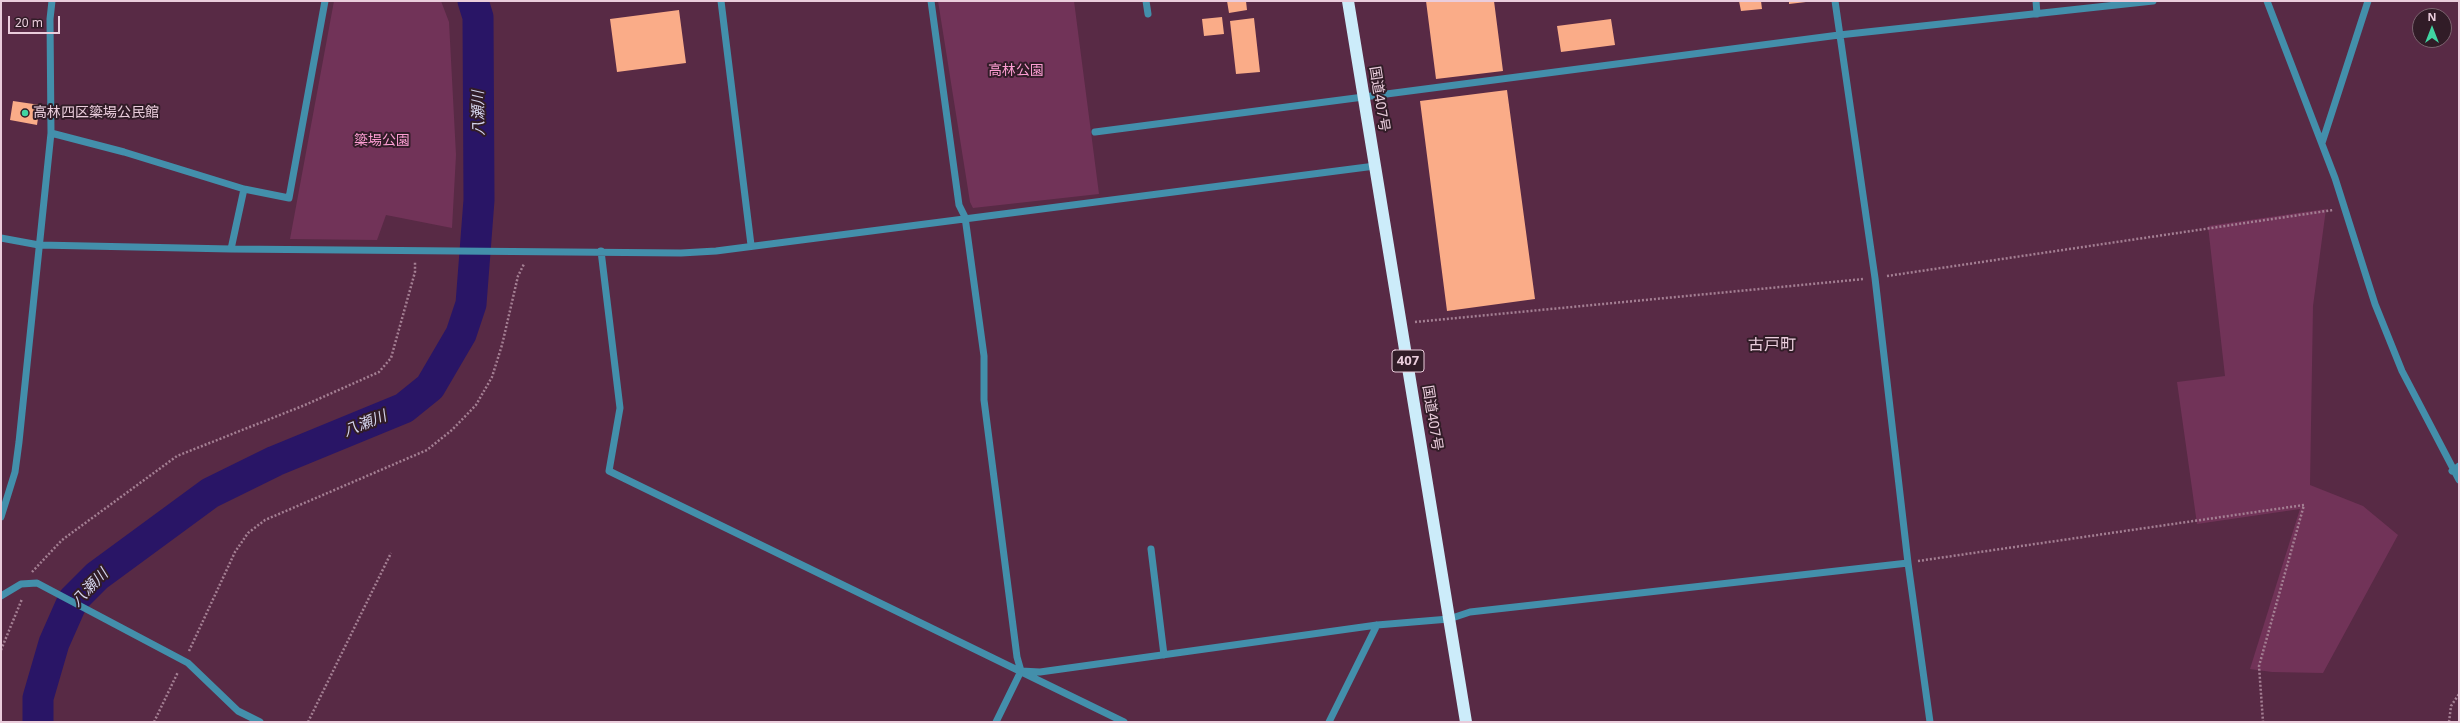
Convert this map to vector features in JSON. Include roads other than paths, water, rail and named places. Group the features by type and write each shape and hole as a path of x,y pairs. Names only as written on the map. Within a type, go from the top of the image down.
{"highway":[{"name":"国道407号","path":"1348,1 1466,722"}],"street":[{"path":"1,517 15,472 19,442 51,133 50,19 52,1"},
{"path":"51,133 124,152 244,189 289,198 325,1"},
{"path":"721,1 752,245"},
{"path":"931,1 959,205 964,217 984,356 984,400 1017,658 1021,671 996,722"},
{"path":"1146,1 1148,14"},
{"path":"1835,1 1875,278 1908,562 1930,722"},
{"path":"2036,1 2037,14"},
{"path":"1095,132 1364,95 1840,35 2153,1"},
{"path":"2266,1 2322,143 2375,304 2400,364 2452,471 2459,480"},
{"path":"2322,143 2368,1"},
{"path":"1,238 39,245 231,249 498,252 601,251 681,253 716,251 964,217 1375,166"},
{"path":"231,249 244,189"},
{"path":"601,251 620,408 609,471 1124,722"},
{"path":"2452,471 2459,466"},
{"path":"1151,550 1164,655"},
{"path":"1021,671 1040,672 1377,625 1449,619 1470,612 1908,562"},
{"path":"1,596 21,584 28,582 37,583 188,663 238,711 260,722"},
{"path":"1329,722 1377,625"}],"waterway":[{"name":"八瀬川","path":"38,722 38,698 54,643 73,600 97,576 210,493 275,461 404,408 430,387 461,334 471,304 479,200 478,17 473,1"}],"place":[{"name":"高林四区簗場公民館","path":"25,113"}],"district":[{"name":"古戸町","path":"1772,345"}],"park label":[{"name":"高林公園","path":"1016,71"},
{"name":"簗場公園","path":"382,141"}]}
